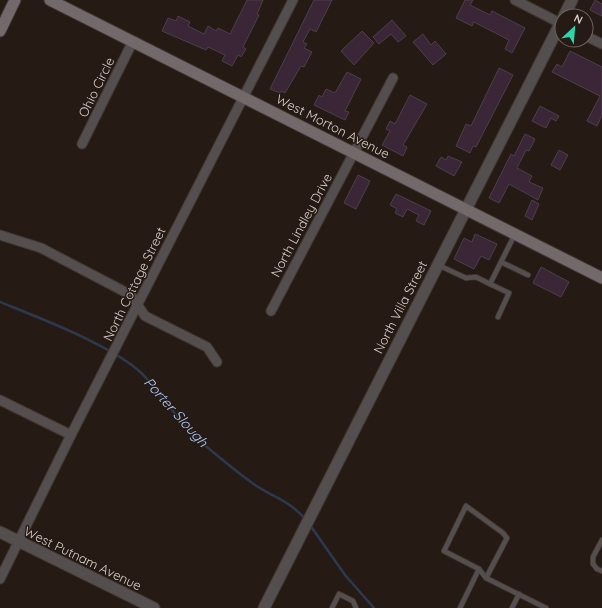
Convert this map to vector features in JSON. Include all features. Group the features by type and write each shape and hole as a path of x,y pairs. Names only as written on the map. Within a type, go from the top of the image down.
{"main road":[{"path":"0,31 16,0"},
{"name":"West Morton Avenue","path":"50,0 602,278"}],"street":[{"name":"North Cottage Street","path":"0,579 71,435 110,362 137,305 293,0"},
{"path":"514,0 554,18"},
{"name":"North Villa Street","path":"264,608 311,512 554,37"},
{"name":"Ohio Circle","path":"82,144 132,41"},
{"name":"North Lindley Drive","path":"271,311 393,78"},
{"path":"0,235 42,248 131,295 145,316 207,347 217,362"},
{"path":"0,400 71,435"},
{"name":"West Putnam Avenue","path":"0,532 154,608"}],"lane":[{"path":"490,284 515,234"},
{"path":"501,262 528,275"},
{"path":"438,264 466,278 476,277 509,293 498,317"},
{"path":"486,578 507,538 503,533 466,506 444,551 479,568 486,578 546,608"},
{"path":"602,540 593,557 593,564 596,569 602,572"},
{"path":"460,608 479,568"},
{"path":"332,608 339,594 353,601 356,608"},
{"path":"512,608 519,594"}],"building":[{"path":"247,0 263,0 257,14 259,15 243,47 246,49 241,57 238,55 232,66 222,61 225,55 208,47 206,50 162,31 168,18 176,21 178,16 190,22 188,26 204,34 208,26 216,31 218,28 230,34"},
{"path":"314,0 332,0 316,32 310,29 303,42 307,44 304,48 312,52 304,67 301,66 285,93 281,91 280,93 270,89"},
{"path":"465,0 473,0 470,5 490,15 492,11 525,28 512,53 505,49 509,40 474,22 472,26 456,18"},
{"path":"595,0 602,4 602,16 594,12 594,8 591,8"},
{"path":"392,20 406,36 398,42 391,34 379,44 373,37"},
{"path":"362,31 374,43 354,65 341,51"},
{"path":"423,34 431,45 435,41 446,54 433,65 413,42"},
{"path":"570,51 602,67 602,115 597,126 587,121 600,96 552,72 557,64 562,67"},
{"path":"499,68 513,75 476,147 473,146 470,153 456,146 466,124 471,126"},
{"path":"347,72 361,79 345,111 349,112 345,120 314,105 319,95 322,97 326,89 335,93"},
{"path":"410,95 427,104 403,145 407,147 403,156 382,145 390,131 386,129 390,121 395,124"},
{"path":"540,106 559,116 556,121 551,118 546,128 532,121"},
{"path":"525,134 535,139 529,151 526,150 517,168 532,176 529,182 543,188 538,200 509,184 499,203 489,198 511,154 514,156"},
{"path":"559,150 568,155 560,170 551,165"},
{"path":"448,156 462,162 454,176 436,166 441,157 446,160"},
{"path":"358,175 370,181 356,209 344,203"},
{"path":"396,194 431,211 424,225 416,221 419,215 407,209 403,217 395,213 397,209 390,205"},
{"path":"532,200 539,204 532,220 525,216"},
{"path":"475,234 497,244 489,260 481,256 474,269 454,259 464,238 472,242"},
{"path":"541,267 569,282 561,297 533,283"}],"waterway":[{"name":"Porter Slough","path":"0,302 56,325 100,345 119,356 147,379 170,408 203,444 246,479 286,502 299,512 305,519"},
{"name":"Porter Slough","path":"310,525 345,575 374,608"}]}
